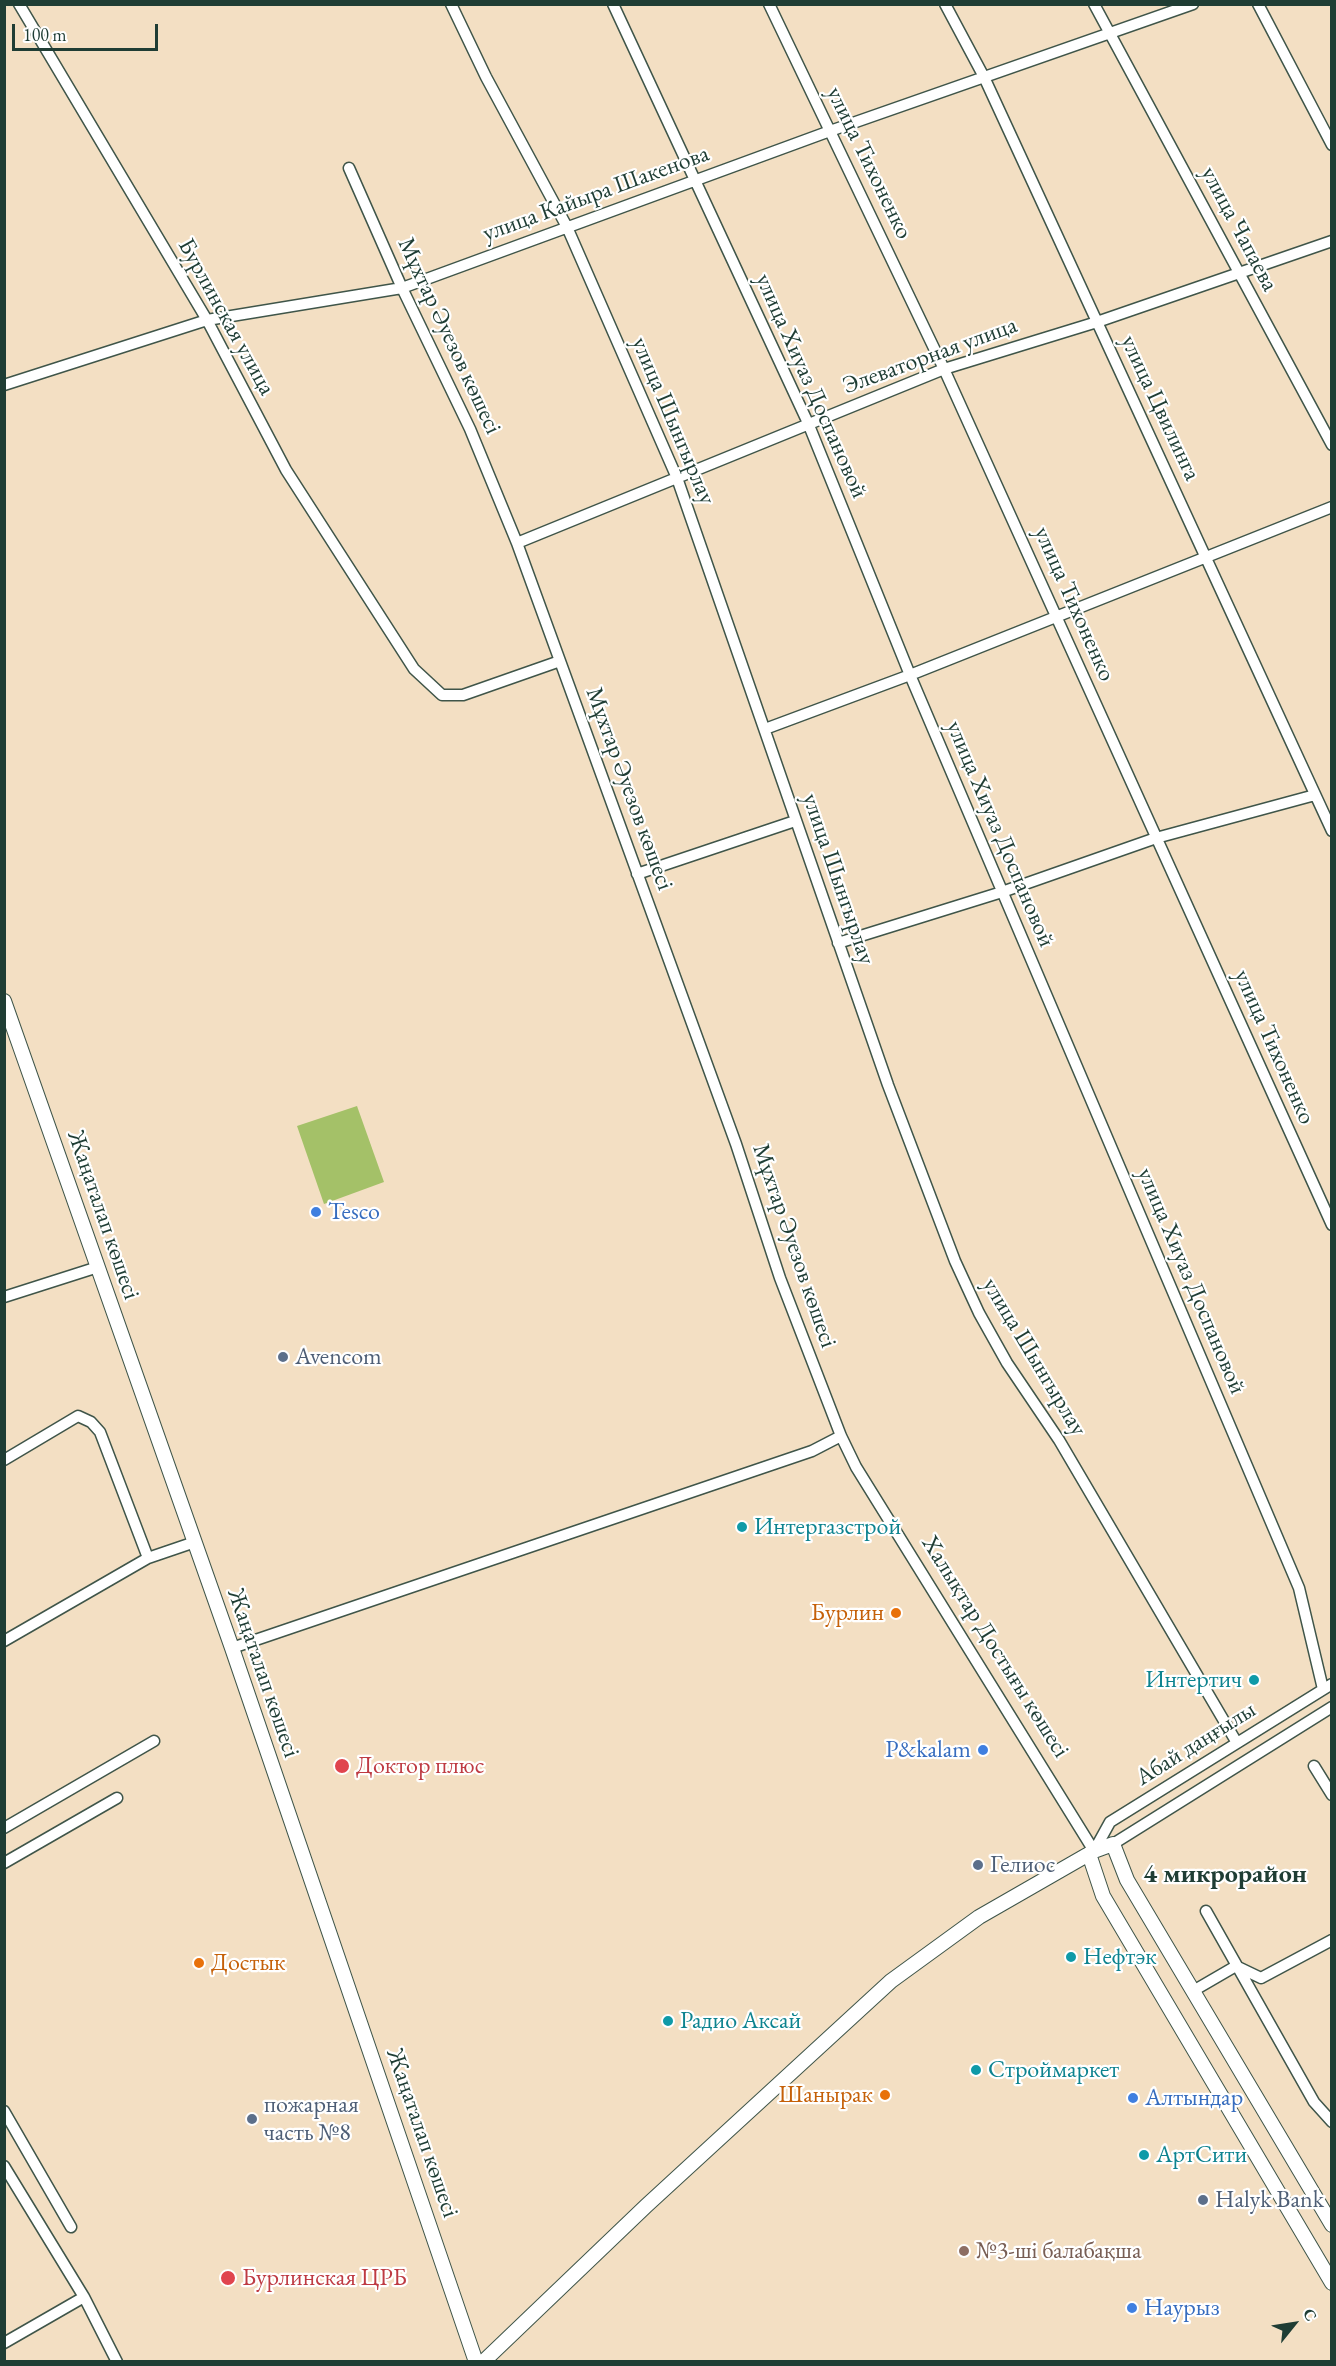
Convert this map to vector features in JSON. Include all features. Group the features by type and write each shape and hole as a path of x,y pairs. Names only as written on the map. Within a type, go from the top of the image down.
{"main road":[{"name":"Жаңаталап көшесі","path":"5,1006 98,1267 192,1543 232,1648 476,2361"},
{"path":"483,2361 866,2002 921,1958 979,1917 1092,1853 1113,1844 1127,1880 1332,2225"},
{"name":"Халықтар Достығы көшесі","path":"1092,1853 1102,1896 1332,2283"}],"street":[{"name":"Бурлинская улица","path":"19,4 207,320 285,470 414,669 442,695 463,695 560,661"},
{"name":"улица Шынгырлау","path":"451,4 486,77 567,227 677,477 888,1085 955,1261 979,1313 1007,1363 1059,1440 1237,1743"},
{"name":"улица Хиуаз Доспановой","path":"613,4 808,423 910,675 1299,1588 1328,1686"},
{"name":"улица Тихоненко","path":"769,4 945,369 1332,1225"},
{"name":"улица Цвилинга","path":"945,4 984,77 1332,831"},
{"name":"улица Чапаева","path":"1094,4 1332,445"},
{"name":"улица Кайыра Шакенова","path":"4,385 207,320 402,288 830,131 1193,4"},
{"path":"1258,4 1332,145"},
{"name":"Мұхтар Әуезов көшесі","path":"350,168 402,288 470,429 517,543 736,1144 780,1278 841,1436"},
{"name":"Элеваторная улица","path":"517,543 945,369 1097,322 1332,241"},
{"path":"765,729 910,675 1332,507"},
{"path":"838,943 1002,892 1156,838 1315,795"},
{"path":"638,874 795,821"},
{"path":"4,1297 98,1267"},
{"path":"4,1460 78,1416 91,1422 100,1432 148,1558"},
{"path":"232,1648 812,1451 841,1436"},
{"name":"Халықтар Достығы көшесі","path":"841,1436 856,1467 1092,1853"},
{"path":"4,1641 148,1558 192,1543"},
{"name":"Абай даңғылы","path":"1092,1853 1110,1822 1328,1686"},
{"name":"Абай даңғылы","path":"1113,1844 1332,1707"},
{"path":"4,1828 154,1741"},
{"path":"1314,1766 1332,1795"},
{"path":"4,1863 117,1798"},
{"path":"1206,1911 1314,2102 1332,2122"},
{"path":"1236,1966 1261,1978 1332,1940"},
{"path":"1193,1991 1236,1966"},
{"path":"4,2111 72,2227"},
{"path":"5,2170 84,2297 117,2361"},
{"path":"4,2343 84,2297"}],"green space":[{"path":"357,1106 384,1182 324,1204 297,1126"}],"place":[{"name":"Tesco","path":"316,1212"},
{"name":"Avencom","path":"283,1357"},
{"name":"Интергазстрой","path":"742,1527"},
{"name":"Бурлин","path":"896,1613"},
{"name":"Интертич","path":"1254,1680"},
{"name":"P&kalam","path":"983,1750"},
{"name":"Доктор плюс","path":"342,1766"},
{"name":"Гелиос","path":"978,1865"},
{"name":"Нефтэк","path":"1071,1957"},
{"name":"Достык","path":"199,1963"},
{"name":"Радио Аксай","path":"668,2021"},
{"name":"Строймаркет","path":"976,2070"},
{"name":"Шанырак","path":"885,2095"},
{"name":"Алтындар","path":"1133,2098"},
{"name":"пожарная часть №8","path":"252,2119"},
{"name":"АртСити","path":"1144,2155"},
{"name":"Halyk Bank","path":"1203,2200"},
{"name":"№3-ші балабақша","path":"964,2251"},
{"name":"Бурлинская ЦРБ","path":"228,2278"},
{"name":"Наурыз","path":"1132,2308"}],"district":[{"name":"4 микрорайон","path":"1225,1875"}]}
